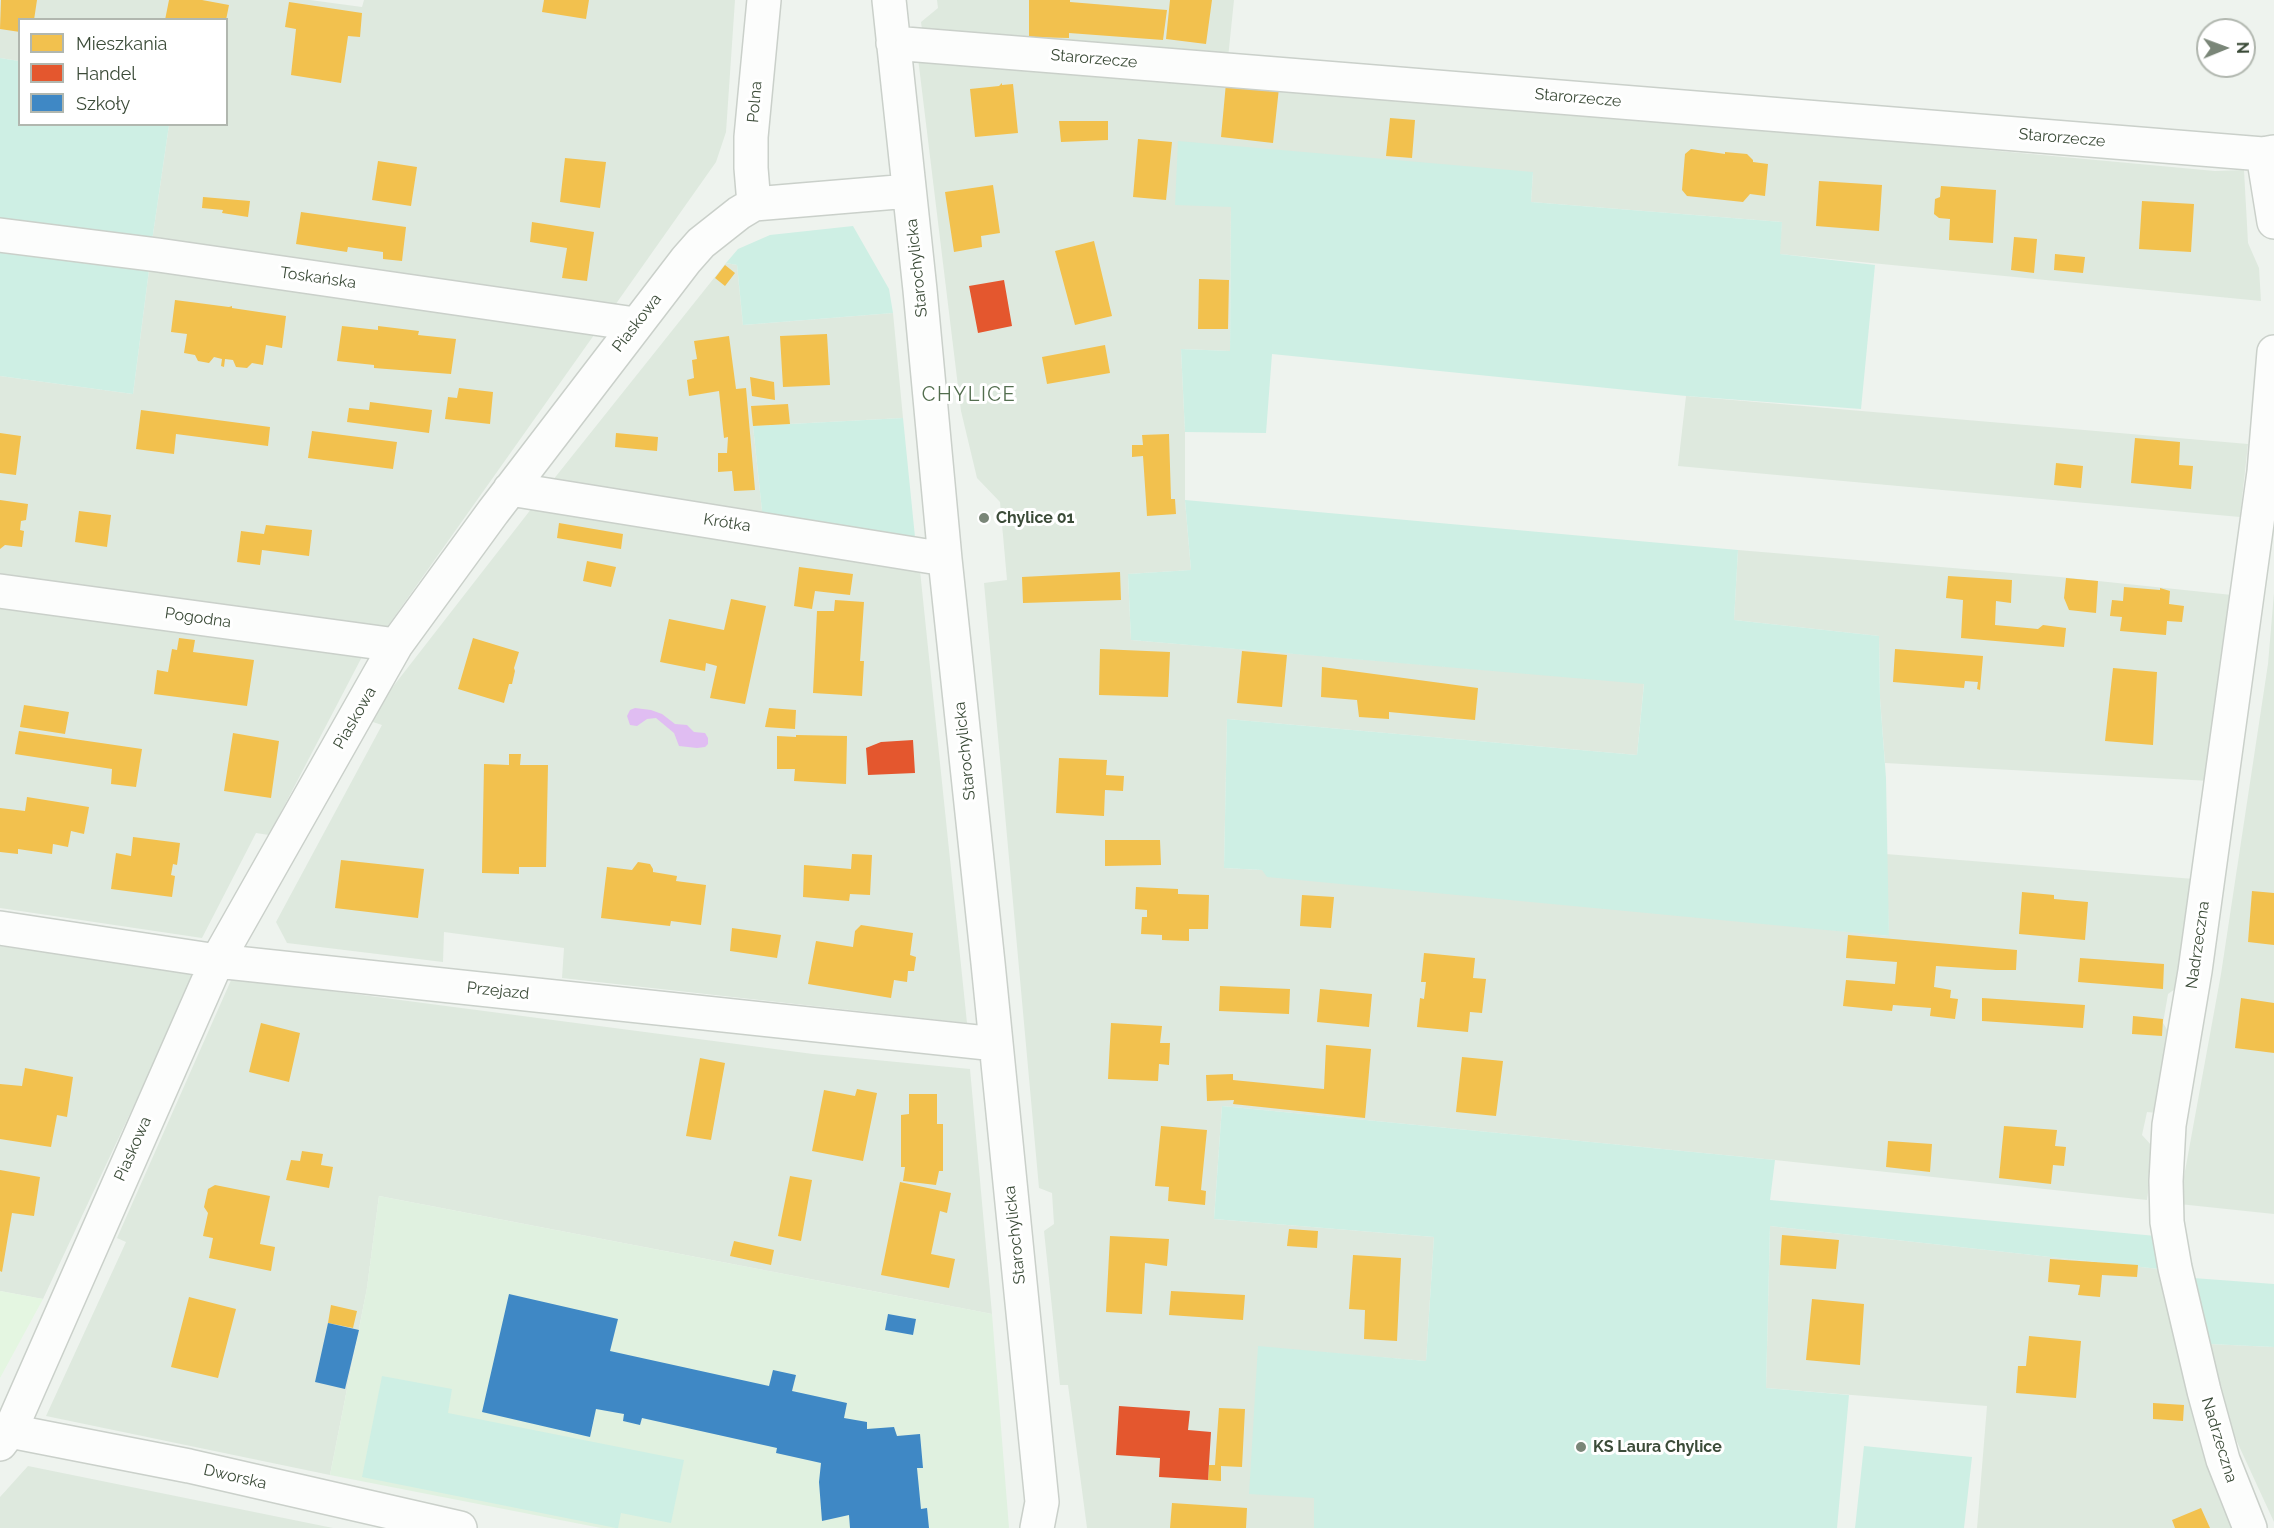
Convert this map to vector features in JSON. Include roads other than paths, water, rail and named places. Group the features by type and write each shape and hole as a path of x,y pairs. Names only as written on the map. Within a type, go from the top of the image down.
{"street":[{"name":"Polna","path":"754,204 751,168 752,137 764,0"},
{"name":"Starochylicka","path":"889,0 1044,1520"},
{"name":"Starorzecze","path":"893,43 2268,153"},
{"path":"2268,153 2274,222"},
{"name":"Piaskowa","path":"5,1437 217,961 396,645 635,324 701,243 754,204 909,191"},
{"name":"Toskańska","path":"0,235 158,255 635,324"},
{"name":"Nadrzeczna","path":"2250,1528 2223,1460 2204,1391 2175,1268 2167,1222 2166,1180 2169,1125 2195,971 2264,471 2274,352"},
{"name":"Krótka","path":"510,489 945,559"},
{"name":"Pogodna","path":"0,591 396,645"},
{"name":"Przejazd","path":"0,928 217,961 996,1044"},
{"name":"Dworska","path":"5,1437 189,1466 460,1528"}],"place":[{"name":"Chylice 01","path":"984,518"},
{"name":"KS Laura Chylice","path":"1581,1447"}],"district":[{"name":"CHYLICE","path":"969,395"}]}
